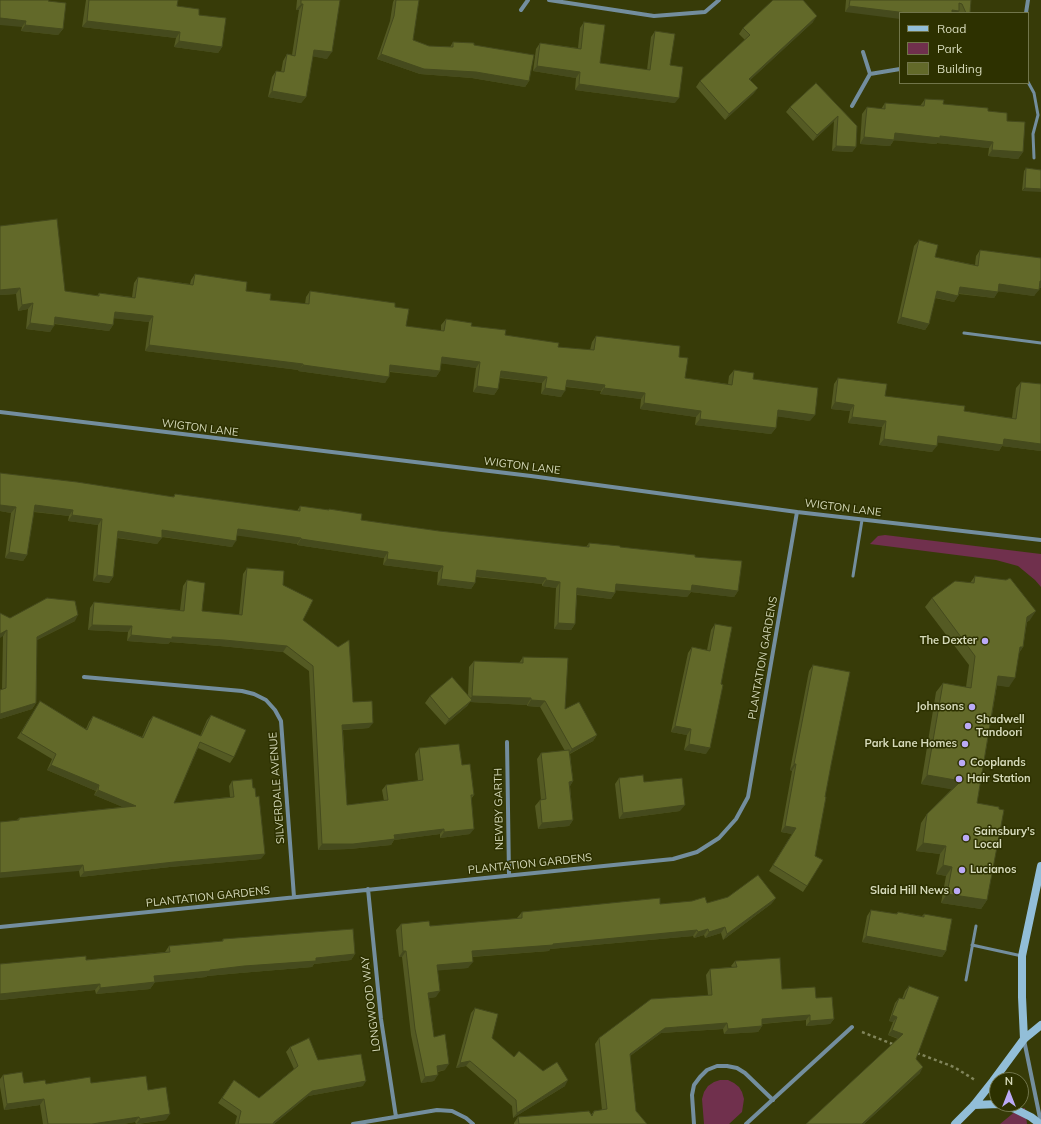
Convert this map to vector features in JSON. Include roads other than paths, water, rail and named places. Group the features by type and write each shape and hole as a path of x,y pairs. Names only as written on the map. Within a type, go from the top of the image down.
{"street":[{"path":"521,10 528,0"},
{"path":"549,0 654,16 705,12 719,0"},
{"path":"1026,12 1028,0"},
{"path":"852,106 870,74 863,52"},
{"path":"870,74 899,70"},
{"name":"WIGTON LANE","path":"0,412 531,476 862,520 1041,540"},
{"name":"PLANTATION GARDENS","path":"0,927 673,859 697,852 719,838 736,819 748,797 797,512"},
{"name":"SILVERDALE AVENUE","path":"84,677 242,691 254,694 266,700 275,710 281,721 294,897"},
{"name":"NEWBY GARTH","path":"507,742 509,875"},
{"path":"1040,1124 1024,1039 1022,956 1041,866"},
{"name":"LONGWOOD WAY","path":"368,889 381,1019 396,1117"},
{"path":"955,1124 988,1088 1024,1039 1041,1025"},
{"path":"746,1124 852,1027"},
{"path":"694,1124 692,1095 694,1085 707,1070 717,1066 737,1068 745,1073 773,1100"},
{"path":"974,1105 998,1104 1015,1109 1031,1117 1040,1124"},
{"path":"353,1124 437,1110 452,1111 466,1118 473,1124"}],"lane":[{"path":"1029,84 1034,93 1038,115 1033,134 1034,158"},
{"path":"1036,103 1041,103"},
{"path":"964,334 1041,343"},
{"path":"853,576 862,520"},
{"path":"966,980 976,926"},
{"path":"972,946 1022,956"}],"place":[{"name":"The Dexter","path":"985,641"},
{"name":"Johnsons","path":"972,707"},
{"name":"Shadwell Tandoori","path":"968,726"},
{"name":"Park Lane Homes","path":"965,744"},
{"name":"Cooplands","path":"962,763"},
{"name":"Hair Station","path":"959,779"},
{"name":"Sainsbury's Local","path":"966,838"},
{"name":"Lucianos","path":"962,870"},
{"name":"Slaid Hill News","path":"957,891"}]}
